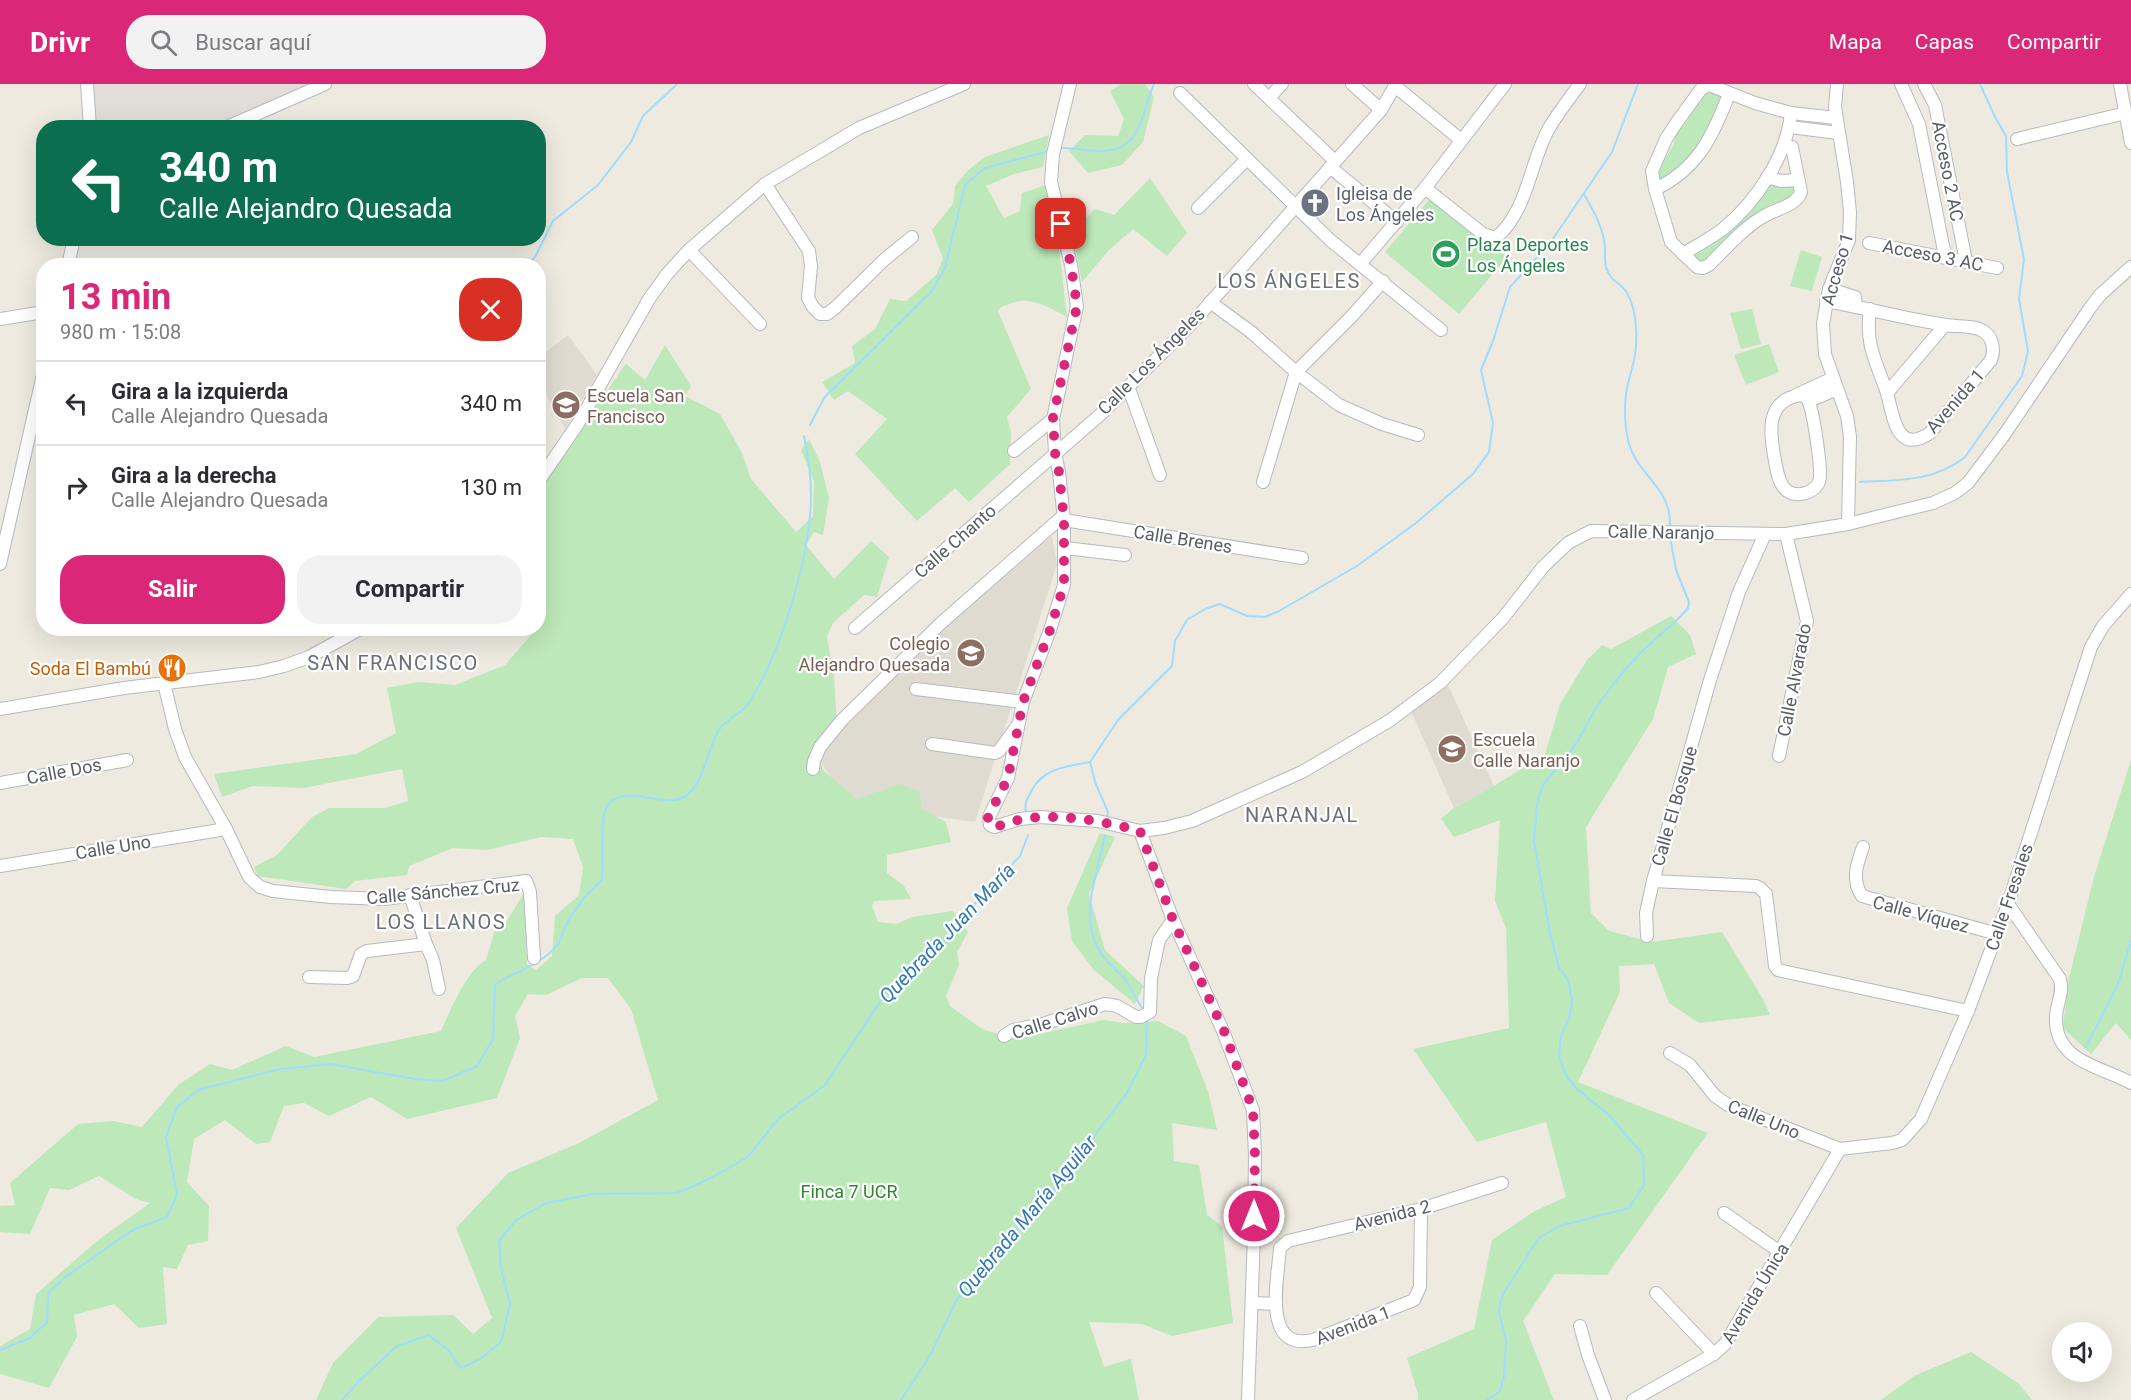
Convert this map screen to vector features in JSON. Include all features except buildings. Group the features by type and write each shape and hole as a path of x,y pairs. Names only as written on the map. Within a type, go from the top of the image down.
{"street":[{"path":"87,84 89,120"},
{"path":"243,120 325,84"},
{"path":"546,470 579,422 649,299 667,274 690,250 765,184 859,128 964,84"},
{"path":"1070,84 1054,148 1051,182 1071,265 1077,306 1053,418 1065,548 1064,585 1023,702 1008,778 988,817 990,825 999,826 1020,819 1066,818 1098,821 1140,831 1173,920 1224,1031 1253,1110 1255,1156 1253,1303 1248,1400"},
{"path":"1254,84 1333,164 1397,222"},
{"path":"1269,98 1282,84"},
{"path":"1352,84 1381,110"},
{"path":"1361,263 1425,188 1505,84"},
{"name":"Acceso 1","path":"1837,84 1836,118 1847,182 1850,212 1849,240 1828,295 1822,324 1825,354 1847,416 1850,437 1848,524"},
{"name":"Acceso 2 AC","path":"1901,84 1913,109 1922,137 1945,256"},
{"name":"Acceso 2 AC","path":"1924,84 1935,105 1966,261"},
{"path":"2120,84 2131,143"},
{"path":"1396,85 1461,140"},
{"name":"Calle Los Ángeles","path":"1055,453 1101,414 1194,321 1381,110 1396,85"},
{"path":"1425,188 1483,234 1496,238 1507,228 1525,196 1548,131 1576,85"},
{"path":"1792,147 1801,192 1796,201 1763,216 1748,227 1709,266 1697,267 1671,242 1654,189 1652,171 1666,139 1693,98 1704,86 1709,85 1729,94 1791,113 1836,118"},
{"path":"1180,93 1330,240 1441,330"},
{"path":"1654,189 1678,177 1689,168 1713,131 1729,94"},
{"path":"1683,254 1721,230 1738,215 1763,185 1790,127 1791,113"},
{"path":"2017,139 2126,113"},
{"path":"1790,127 1838,133"},
{"path":"1922,137 1940,133"},
{"path":"1198,208 1246,159"},
{"path":"1767,177 1781,181 1798,180"},
{"path":"765,184 808,251 811,266 808,298 820,314 827,314 836,308 884,260 912,237"},
{"path":"1934,200 1952,198"},
{"name":"Acceso 3 AC","path":"1869,243 1945,256 1997,268"},
{"path":"690,250 759,324"},
{"name":"Calle Naranjo","path":"1140,831 1192,821 1302,772 1389,721 1440,683 1466,658 1503,618 1543,567 1568,543 1581,535 1603,530 1786,534 1848,524 1933,503 1955,493 1968,483 2004,435 2100,295 2131,267"},
{"path":"1263,482 1296,372 1383,281"},
{"name":"Avenida 1","path":"1828,295 1856,306 1945,325 1981,330 1991,341 1993,354 1991,360 1930,434 1916,439 1909,438 1902,434 1893,421 1887,393 1871,352 1868,336 1870,309"},
{"path":"1210,302 1251,332 1338,405 1382,424 1418,435"},
{"path":"0,319 36,313"},
{"path":"1887,393 1945,325"},
{"path":"1794,396 1801,395 1809,401 1815,429 1819,482 1814,489 1798,495 1784,488 1779,480 1770,435 1773,416 1778,408 1794,396 1835,384"},
{"path":"1809,401 1835,384"},
{"path":"1128,386 1161,475"},
{"path":"0,564 36,405"},
{"path":"1014,451 1053,418"},
{"name":"Calle Chanto","path":"855,628 1055,453"},
{"path":"813,769 820,747 842,720 941,623 1063,518"},
{"name":"Calle Brenes","path":"1063,518 1302,558"},
{"name":"Calle El Bosque","path":"1765,534 1739,592 1653,881 1756,886 1766,894 1775,966 1778,970 1968,1011"},
{"name":"Calle Alvarado","path":"1779,756 1807,621 1786,534"},
{"path":"1065,548 1125,555"},
{"name":"Calle Fresales","path":"1840,1149 1902,1140 1921,1119 1968,1011 2008,904 2091,646 2103,626 2131,594"},
{"path":"0,709 124,688 259,672 309,657 347,636"},
{"name":"Calle Sánchez Cruz","path":"164,683 175,729 185,757 226,829 249,878 260,887 273,891 331,897 384,899 526,881 530,892 534,958"},
{"path":"916,689 1023,702"},
{"path":"932,744 995,753 999,751 1019,723"},
{"name":"Calle Dos","path":"0,783 127,759"},
{"name":"Calle Uno","path":"0,866 226,829"},
{"name":"Calle Víquez","path":"1863,847 1856,867 1855,880 1862,897 1997,934"},
{"path":"1647,936 1646,914 1653,881"},
{"path":"410,895 433,960 439,989"},
{"path":"2008,904 2060,979 2062,990 2055,1018 2057,1035 2067,1051 2081,1061 2131,1083"},
{"name":"Calle Calvo","path":"1004,1036 1013,1030 1046,1023 1105,1004 1117,1006 1136,1017 1146,1015 1150,1012 1151,978 1159,940 1173,920"},
{"path":"309,977 347,978 353,976 361,954 367,951 426,944"},
{"name":"Calle Uno","path":"1670,1053 1690,1065 1715,1096 1728,1105 1840,1149"},
{"name":"Avenida Única","path":"1633,1400 1714,1354 1725,1344 1840,1149"},
{"name":"Avenida 2","path":"1276,1304 1282,1244 1421,1209 1502,1183"},
{"name":"Avenida 1","path":"1276,1304 1279,1328 1290,1340 1304,1342 1414,1300 1420,1287 1421,1209"},
{"path":"1724,1213 1780,1252"},
{"path":"1656,1293 1714,1354"},
{"path":"1253,1303 1276,1304"},
{"path":"1580,1326 1605,1400"}],"shaded area":[{"path":"93,84 312,84 230,120 95,120"},
{"name":"Escuela San Francisco","path":"568,335 597,375 565,429 546,394 546,352"},
{"name":"Colegio Alejandro Quesada","path":"1052,536 1057,564 975,822 852,805 806,743"},
{"name":"Escuela Calle Naranjo","path":"1448,685 1494,786 1454,808 1411,711"}],"green space":[{"path":"1121,84 1145,84 1154,97 1143,142 1122,165 1088,173 1069,151 1085,135 1118,136 1124,119 1110,91"},
{"path":"1705,91 1714,91 1722,97 1721,108 1712,117 1707,134 1691,157 1662,183 1657,177 1659,168 1674,144 1675,135 1687,121"},
{"path":"1049,135 1043,167 1014,174 986,186 1004,218 1020,211 1022,193 1046,185 1058,239 1067,317 1046,306 1024,301 999,309 1031,389 1007,417 1011,433 1010,464 969,502 955,488 917,521 855,454 887,419 848,391 834,400 822,382 855,363 852,346 875,329 890,299 906,301 936,275 943,259 932,230 953,204 955,186 968,170 985,157"},
{"path":"1150,178 1187,233 1167,256 1133,229 1109,250 1082,282 1072,232 1095,209 1114,215"},
{"path":"1777,183 1792,185 1795,192 1785,200 1766,207 1707,260 1701,263 1695,257 1695,252 1751,212 1769,185"},
{"name":"Plaza Deportes Los Ángeles","path":"1433,195 1507,257 1459,314 1385,252"},
{"path":"1801,250 1822,257 1812,291 1790,286"},
{"path":"1752,309 1761,344 1741,349 1730,313"},
{"path":"1769,344 1779,372 1746,385 1734,355"},
{"name":"Finca 7 UCR","path":"665,345 691,386 685,396 720,414 742,453 751,479 796,532 813,516 814,481 801,450 809,439 820,462 829,498 823,535 814,532 806,545 834,579 871,541 889,557 877,597 864,595 833,623 827,637 834,677 837,725 815,748 823,770 857,799 900,784 919,791 922,809 946,822 951,842 887,855 887,873 904,886 911,899 874,901 872,906 878,922 897,924 912,917 953,911 968,932 957,952 959,965 946,996 950,1006 982,1029 1015,1039 1104,1020 1124,1023 1158,1021 1186,1036 1208,1091 1217,1130 1172,1123 1174,1161 1199,1165 1207,1215 1222,1226 1233,1323 1172,1336 1142,1324 1089,1322 1104,1367 1131,1359 1139,1400 316,1400 333,1363 378,1317 453,1315 473,1334 492,1318 456,1228 508,1173 579,1143 658,1100 631,1009 608,978 582,978 546,995 528,994 515,1016 520,1038 497,1098 407,1119 371,1097 329,1116 304,1103 284,1106 270,1142 256,1144 225,1120 194,1139 187,1182 209,1206 208,1241 188,1245 177,1269 163,1267 167,1324 139,1328 114,1304 74,1315 77,1337 49,1388 0,1374 0,1346 30,1329 36,1294 97,1241 150,1203 136,1199 99,1176 69,1190 50,1188 30,1234 0,1232 0,1206 15,1205 10,1183 78,1124 113,1121 142,1127 178,1085 210,1064 232,1070 286,1046 314,1057 441,1031 454,1002 472,972 486,960 495,930 505,924 524,893 527,964 536,970 552,956 555,916 579,895 583,867 573,839 541,837 487,850 453,848 409,866 407,875 355,881 346,889 258,876 254,867 277,855 312,817 329,808 385,808 408,801 402,769 303,788 253,786 222,797 214,774 356,754 396,733 387,688 418,682 455,685 505,665 530,636 546,636 546,477 626,364 645,380"},
{"path":"1671,616 1690,635 1696,654 1668,667 1653,719 1586,827 1591,913 1609,931 1652,942 1722,932 1763,999 1770,1015 1699,1023 1669,1003 1654,964 1619,966 1620,992 1578,1082 1708,1133 1607,1275 1555,1274 1523,1321 1554,1400 1418,1400 1407,1358 1474,1329 1492,1240 1533,1212 1566,1197 1546,1122 1477,1142 1413,1049 1509,1028 1506,928 1495,901 1500,820 1454,837 1441,819 1454,808 1545,754 1560,704 1587,660 1602,645 1611,649"},
{"path":"2131,760 2131,1040 2116,1023 2091,1054 2063,1028 2069,978 2094,877"},
{"path":"1100,833 1115,837 1089,894 1105,950 1144,986 1135,1004 1094,970 1072,941 1067,908"},
{"path":"1971,1352 2018,1383 2032,1400 1881,1400 1914,1376"}],"waterway":[{"path":"546,235 553,221 598,185 631,142 643,116 677,84"},
{"path":"1060,148 1099,151 1113,150 1124,145 1138,129 1154,84"},
{"name":"Quebrada María Aguilar","path":"1107,818 1108,812 1095,782 1090,762 1118,720 1172,666 1175,641 1187,620 1205,609 1220,604 1247,616 1265,617 1279,611 1357,566 1416,523 1473,474 1489,452 1493,423 1481,370 1510,287 1550,243 1612,152 1638,84"},
{"path":"1860,482 1915,478 1953,465 1965,457 2022,376 2028,351 2019,299 2024,259 2007,172 2006,136 1980,84"},
{"path":"810,425 824,398 931,292 945,268 965,185 985,168 1049,151"},
{"path":"1584,194 1603,234 1605,264 1608,272 1626,291 1633,310 1636,345 1626,394 1625,413 1629,444 1633,455 1666,503 1670,529"},
{"path":"534,258 540,246"},
{"path":"0,1350 30,1338 47,1322 48,1293 67,1276 131,1231 167,1217 177,1195 166,1137 177,1107 198,1090 281,1069 330,1064 415,1079 443,1081 477,1066 493,1039 495,985 536,963 551,952 559,942 576,909 602,880 602,831 606,808 613,800 622,797 675,800 691,792 701,776 719,730 746,707 761,682 783,631 806,546 811,495 804,436"},
{"path":"1487,1400 1500,1391 1504,1376 1506,1341 1499,1312 1502,1296 1539,1238 1560,1226 1629,1208 1644,1185 1643,1155 1609,1115 1577,1089 1567,1077 1559,1056 1561,1035 1570,1016 1572,999 1568,980 1559,968 1550,934 1534,841 1537,804 1543,785 1576,744 1596,708 1614,683 1640,653 1688,608 1689,602 1676,570 1670,537"},
{"name":"Quebrada Juan María","path":"1026,813 1027,799 1043,777 1057,769 1090,762"},
{"name":"Quebrada Juan María","path":"342,1400 397,1346 429,1335 448,1350 461,1368 480,1359 501,1342 510,1304 501,1268 499,1241 516,1220 546,1203 593,1194 677,1193 709,1179 748,1157 778,1119 825,1085 889,988 913,974 946,939 971,908 1020,856 1028,835"},
{"name":"Quebrada María Aguilar","path":"1105,835 1090,909 1094,938 1102,956 1125,979 1144,1011"},
{"path":"2086,1047 2118,984 2131,941"},
{"name":"Quebrada María Aguilar","path":"901,1400 931,1354 957,1299 1004,1243 1046,1200 1127,1093 1146,1055 1147,1019"}],"place":[{"name":"Igleisa de Los Ángeles","path":"1315,203"},
{"name":"Plaza Deportes Los Ángeles","path":"1446,254"},
{"name":"Escuela San Francisco","path":"566,405"},
{"name":"Colegio Alejandro Quesada","path":"971,653"},
{"name":"Soda El Bambú","path":"172,668"},
{"name":"Escuela Calle Naranjo","path":"1452,749"}],"district":[{"name":"LOS ÁNGELES","path":"1289,281"},
{"name":"SAN FRANCISCO","path":"393,663"},
{"name":"NARANJAL","path":"1302,815"},
{"name":"LOS LLANOS","path":"441,922"}],"route":[{"path":"1061,224 1071,265 1077,306 1053,418 1064,520 1064,585 1023,702 1008,778 988,821 994,827 1020,819 1066,818 1098,821 1140,831 1173,920 1239,1067 1253,1110 1254,1216"}]}
